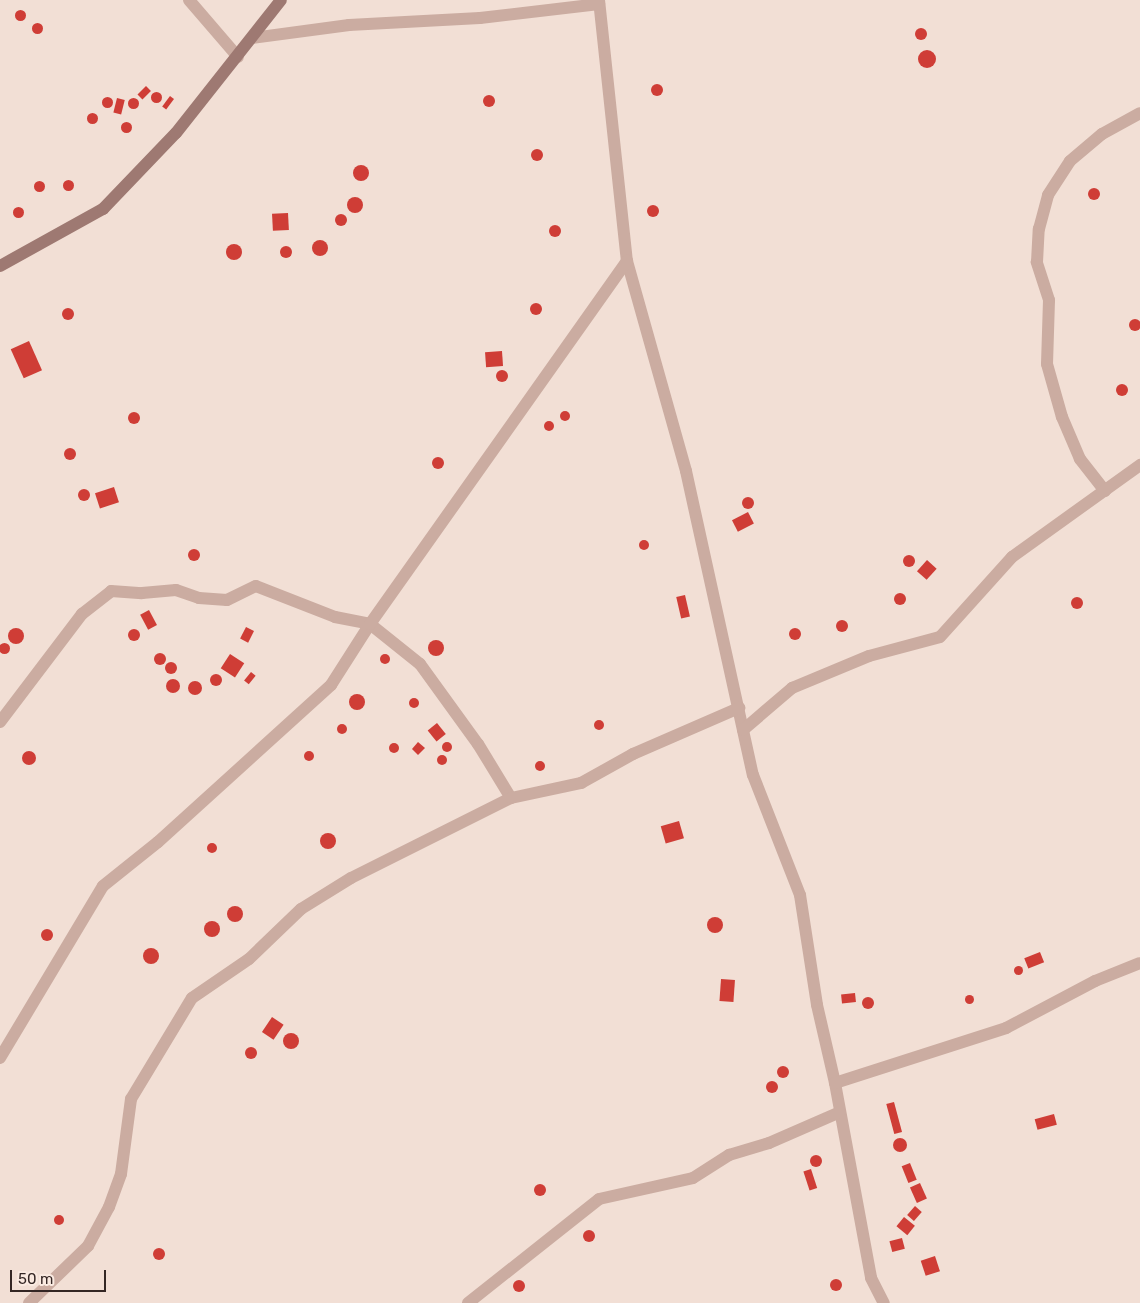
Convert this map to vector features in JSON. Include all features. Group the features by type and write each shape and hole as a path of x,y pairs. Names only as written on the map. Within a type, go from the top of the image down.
{"street":[{"path":"189,0 238,57"},
{"path":"0,266 103,210 176,133 238,57 281,0"},
{"path":"252,38 349,25 480,18 599,2 627,261 686,471 753,775 800,895 817,1005 835,1083 871,1278 884,1303"},
{"path":"1105,491 1080,459 1062,417 1048,364 1049,300 1037,262 1039,229 1048,195 1070,161 1102,134 1140,113"},
{"path":"0,1058 103,886 158,842 331,685 370,624 627,261"},
{"path":"743,730 792,688 869,656 940,637 1012,557 1140,465"},
{"path":"0,722 82,614 111,591 142,593 176,590 199,598 227,600 256,586 334,617 370,624 420,664 478,744 511,798"},
{"path":"29,1303 88,1246 109,1207 121,1174 131,1099 192,998 249,959 301,908 351,878 511,798 581,783 633,754 739,708"},
{"path":"835,1083 1006,1028 1095,981 1140,963"},
{"path":"468,1303 599,1198 693,1178 729,1155 769,1143 840,1112"}],"building":[{"path":"18,10 22,10 25,15 24,19 18,20 15,17 15,13"},
{"path":"35,23 39,23 42,28 41,32 35,33 32,30 32,26"},
{"path":"919,28 923,28 927,34 923,40 919,40 915,36 915,32"},
{"path":"927,50 933,53 936,59 933,65 927,68 921,65 918,59 921,53"},
{"path":"655,84 659,84 663,90 659,96 655,96 651,92 651,88"},
{"path":"146,86 151,91 142,99 138,94"},
{"path":"154,92 158,92 161,97 160,101 154,102 151,99 151,95"},
{"path":"489,95 495,101 489,107 483,101"},
{"path":"170,96 174,99 166,109 162,106"},
{"path":"105,97 109,97 112,102 111,106 105,107 102,104 102,100"},
{"path":"133,97 139,103 133,109 127,103"},
{"path":"117,98 125,100 121,114 113,113"},
{"path":"90,113 94,113 97,118 96,122 90,123 87,120 87,116"},
{"path":"124,122 128,122 131,127 130,131 124,132 121,129 121,125"},
{"path":"537,149 543,155 537,161 531,155"},
{"path":"361,165 369,173 361,181 353,173"},
{"path":"66,180 70,180 73,185 72,189 66,190 63,187 63,183"},
{"path":"37,181 41,181 44,186 43,190 37,191 34,188 34,184"},
{"path":"1092,188 1096,188 1100,194 1096,200 1092,200 1088,196 1088,192"},
{"path":"355,197 363,205 355,213 347,205"},
{"path":"651,205 655,205 659,211 655,217 651,217 647,213 647,209"},
{"path":"18,206 24,212 18,218 12,212"},
{"path":"288,213 289,230 273,231 272,214"},
{"path":"341,214 347,220 341,226 335,220"},
{"path":"555,225 561,231 555,237 549,231"},
{"path":"320,240 328,248 320,256 312,248"},
{"path":"234,244 242,252 234,260 226,252"},
{"path":"286,246 292,252 286,258 280,252"},
{"path":"536,303 542,309 536,315 530,309"},
{"path":"68,308 74,314 68,320 62,314"},
{"path":"1135,319 1141,325 1135,331 1129,325"},
{"path":"29,341 42,370 24,378 11,349"},
{"path":"502,351 503,366 486,367 485,352"},
{"path":"502,370 508,376 502,382 496,376"},
{"path":"1120,384 1124,384 1128,390 1124,396 1120,396 1116,392 1116,388"},
{"path":"565,411 570,416 565,421 560,416"},
{"path":"134,412 140,418 134,424 128,418"},
{"path":"549,421 554,426 549,431 544,426"},
{"path":"70,448 76,454 70,460 64,454"},
{"path":"438,457 444,463 438,469 432,463"},
{"path":"114,487 119,502 100,508 95,493"},
{"path":"84,489 90,495 84,501 78,495"},
{"path":"746,497 750,497 754,503 750,509 746,509 742,505 742,501"},
{"path":"748,512 754,524 738,532 732,520"},
{"path":"644,540 649,545 644,550 639,545"},
{"path":"194,549 200,555 194,561 188,555"},
{"path":"907,555 911,555 915,561 911,567 907,567 903,563 903,559"},
{"path":"927,560 937,569 927,580 917,571"},
{"path":"898,593 902,593 906,599 902,605 898,605 894,601 894,597"},
{"path":"685,595 690,616 681,618 676,597"},
{"path":"1079,597 1082,598 1082,608 1075,609 1072,608 1071,601 1072,598"},
{"path":"149,610 157,625 148,630 140,615"},
{"path":"840,620 844,620 848,626 844,632 840,632 836,628 836,624"},
{"path":"246,627 254,631 248,643 240,639"},
{"path":"16,628 24,636 16,644 8,636"},
{"path":"793,628 797,628 801,634 797,640 793,640 789,636 789,632"},
{"path":"132,629 136,629 140,635 136,641 132,641 128,637 128,633"},
{"path":"436,640 444,648 436,656 428,648"},
{"path":"2,643 6,643 9,648 8,652 2,653 -1,650 -1,646"},
{"path":"158,653 162,653 166,659 162,665 158,665 154,661 154,657"},
{"path":"230,654 244,663 235,678 221,668"},
{"path":"385,654 390,659 385,664 380,659"},
{"path":"169,662 173,662 177,668 173,674 169,674 165,670 165,666"},
{"path":"251,672 256,676 249,684 244,681"},
{"path":"216,674 222,680 216,686 210,680"},
{"path":"170,679 176,679 180,686 176,693 170,693 166,689 166,683"},
{"path":"192,681 198,681 202,688 198,695 192,695 188,691 188,685"},
{"path":"357,694 365,702 357,710 349,702"},
{"path":"414,698 419,703 414,708 409,703"},
{"path":"599,720 604,725 599,730 594,725"},
{"path":"437,723 446,734 436,741 428,731"},
{"path":"342,724 347,729 342,734 337,729"},
{"path":"418,742 425,748 418,755 412,749"},
{"path":"447,742 452,747 447,752 442,747"},
{"path":"394,743 399,748 394,753 389,748"},
{"path":"26,751 32,751 36,758 32,765 26,765 22,761 22,755"},
{"path":"309,751 314,756 309,761 304,756"},
{"path":"442,755 447,760 442,765 437,760"},
{"path":"540,761 545,766 540,771 535,766"},
{"path":"679,821 684,838 666,844 661,826"},
{"path":"328,833 336,841 328,849 320,841"},
{"path":"212,843 217,848 212,853 207,848"},
{"path":"235,906 243,914 235,922 227,914"},
{"path":"715,917 723,925 715,933 707,925"},
{"path":"212,921 220,929 212,937 204,929"},
{"path":"45,929 49,929 53,935 49,941 45,941 41,937 41,933"},
{"path":"151,948 159,956 151,964 143,956"},
{"path":"1040,952 1044,962 1028,969 1024,958"},
{"path":"1018,966 1022,970 1018,974 1014,970"},
{"path":"721,979 735,980 733,1002 719,1001"},
{"path":"855,993 856,1002 842,1003 841,994"},
{"path":"969,995 973,999 969,1003 965,999"},
{"path":"870,997 873,998 873,1008 866,1009 863,1008 862,1001 863,998"},
{"path":"272,1017 284,1025 274,1040 262,1032"},
{"path":"291,1033 299,1041 291,1049 283,1041"},
{"path":"249,1047 253,1047 257,1053 253,1059 249,1059 245,1055 245,1051"},
{"path":"781,1066 785,1066 789,1072 785,1078 781,1078 777,1074 777,1070"},
{"path":"770,1081 774,1081 778,1087 774,1093 770,1093 766,1089 766,1085"},
{"path":"894,1102 902,1132 894,1134 886,1104"},
{"path":"1054,1114 1057,1125 1038,1130 1035,1119"},
{"path":"900,1138 905,1140 907,1145 905,1150 900,1152 895,1150 893,1145 895,1140"},
{"path":"814,1155 818,1155 822,1161 818,1167 814,1167 810,1163 810,1159"},
{"path":"910,1163 917,1180 908,1183 902,1166"},
{"path":"811,1169 817,1188 810,1190 803,1171"},
{"path":"920,1183 927,1199 917,1203 910,1187"},
{"path":"538,1184 542,1184 546,1190 542,1196 538,1196 534,1192 534,1188"},
{"path":"915,1206 922,1212 914,1221 907,1215"},
{"path":"59,1215 64,1220 59,1225 54,1220"},
{"path":"904,1217 915,1226 907,1235 896,1226"},
{"path":"587,1230 591,1230 595,1236 591,1242 587,1242 583,1238 583,1234"},
{"path":"902,1238 905,1249 892,1252 889,1241"},
{"path":"157,1248 161,1248 165,1254 161,1260 157,1260 153,1256 153,1252"},
{"path":"935,1256 940,1271 926,1276 921,1261"},
{"path":"834,1279 838,1279 842,1285 838,1291 834,1291 830,1287 830,1283"},
{"path":"517,1280 521,1280 525,1286 521,1292 517,1292 513,1288 513,1284"}]}
